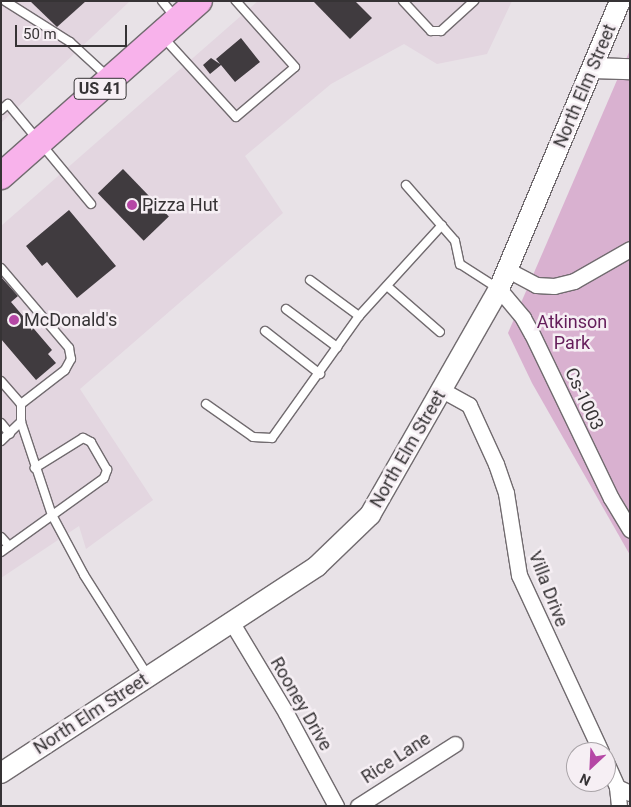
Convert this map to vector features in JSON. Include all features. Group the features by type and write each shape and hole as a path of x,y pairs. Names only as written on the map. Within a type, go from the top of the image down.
{"highway":[{"name":"US 41","path":"1,176 110,79 167,19 199,1"}],"street":[{"name":"North Elm Street","path":"1,773 317,566 354,533 384,496 499,289 594,68 620,1"},
{"path":"594,68 630,70"},
{"path":"506,269 536,285 554,286 574,281 630,249"},
{"name":"Cs-1003","path":"499,289 523,318 532,334 611,498 630,530"},
{"name":"Villa Drive","path":"442,390 468,405 496,464 506,493 519,575 596,742"},
{"name":"Rooney Drive","path":"232,623 286,713 336,806"},
{"name":"Rice Lane","path":"358,806 455,744"},
{"path":"616,778 623,790 619,806"}],"lane":[{"path":"4,1 70,42 110,79"},
{"path":"167,19 236,117 295,68 236,1"},
{"path":"403,1 431,32 441,31 474,1"},
{"path":"1,110 8,104 41,141 91,204"},
{"path":"406,185 455,241 460,264 499,289"},
{"path":"206,404 253,437 266,440 278,433 359,316 442,225"},
{"path":"1,268 69,348 71,359 65,370 21,404"},
{"path":"310,280 359,316"},
{"path":"387,286 440,332"},
{"path":"286,309 336,347"},
{"path":"265,331 320,374"},
{"path":"1,381 21,404 21,422 52,515 84,575 148,676"},
{"path":"1,441 21,422"},
{"path":"1,423 10,434"},
{"path":"1,552 104,478 107,470 91,442 83,438 35,468"},
{"path":"1,537 9,546"}],"shaded area":[{"path":"1,1 130,1 1,123"},
{"path":"258,1 512,1 487,54 437,64 404,44 331,84 245,156 283,213 80,389 153,500 86,549 79,526 1,578 1,226"}],"green space":[{"name":"Atkinson Park","path":"630,50 630,555 532,383 508,333"}],"building":[{"path":"30,1 86,1 57,27"},
{"path":"313,1 355,1 372,18 350,39"},
{"path":"241,38 260,62 235,82 221,65 210,74 203,65 211,58 220,64 216,59"},
{"name":"Pizza Hut","path":"123,169 169,216 144,241 98,193"},
{"path":"69,210 116,266 77,298 47,262 42,266 26,246"},
{"name":"McDonald's","path":"1,277 18,296 11,302 52,350 48,354 56,363 36,380 1,339"}],"place":[{"name":"Pizza Hut","path":"132,205"},
{"name":"McDonald's","path":"14,320"}]}
